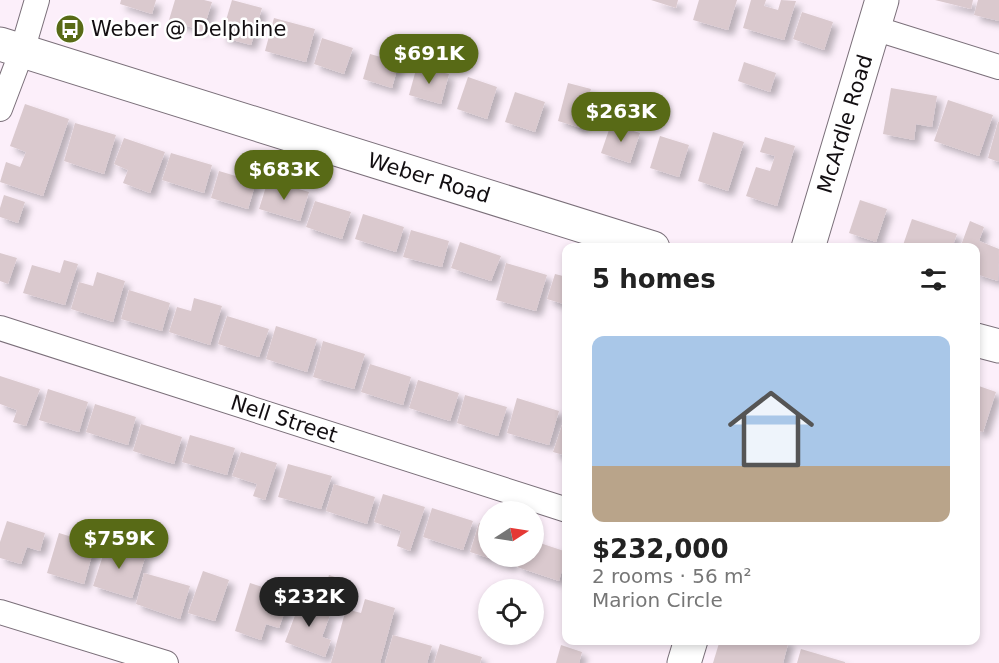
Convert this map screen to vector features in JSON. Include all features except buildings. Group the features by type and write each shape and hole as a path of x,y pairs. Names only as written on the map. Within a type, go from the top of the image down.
{"main road":[{"name":"McArdle Road","path":"809,243 878,14"},
{"name":"Weber Road","path":"11,48 637,243"},
{"path":"980,341 999,346"},
{"path":"684,663 689,645"}],"street":[{"path":"0,109 11,48 37,0"},
{"path":"878,14 999,67"},
{"name":"Nell Street","path":"0,328 562,508"},
{"path":"0,612 166,663"}],"place":[{"name":"Weber @ Delphine","path":"70,29"}]}
